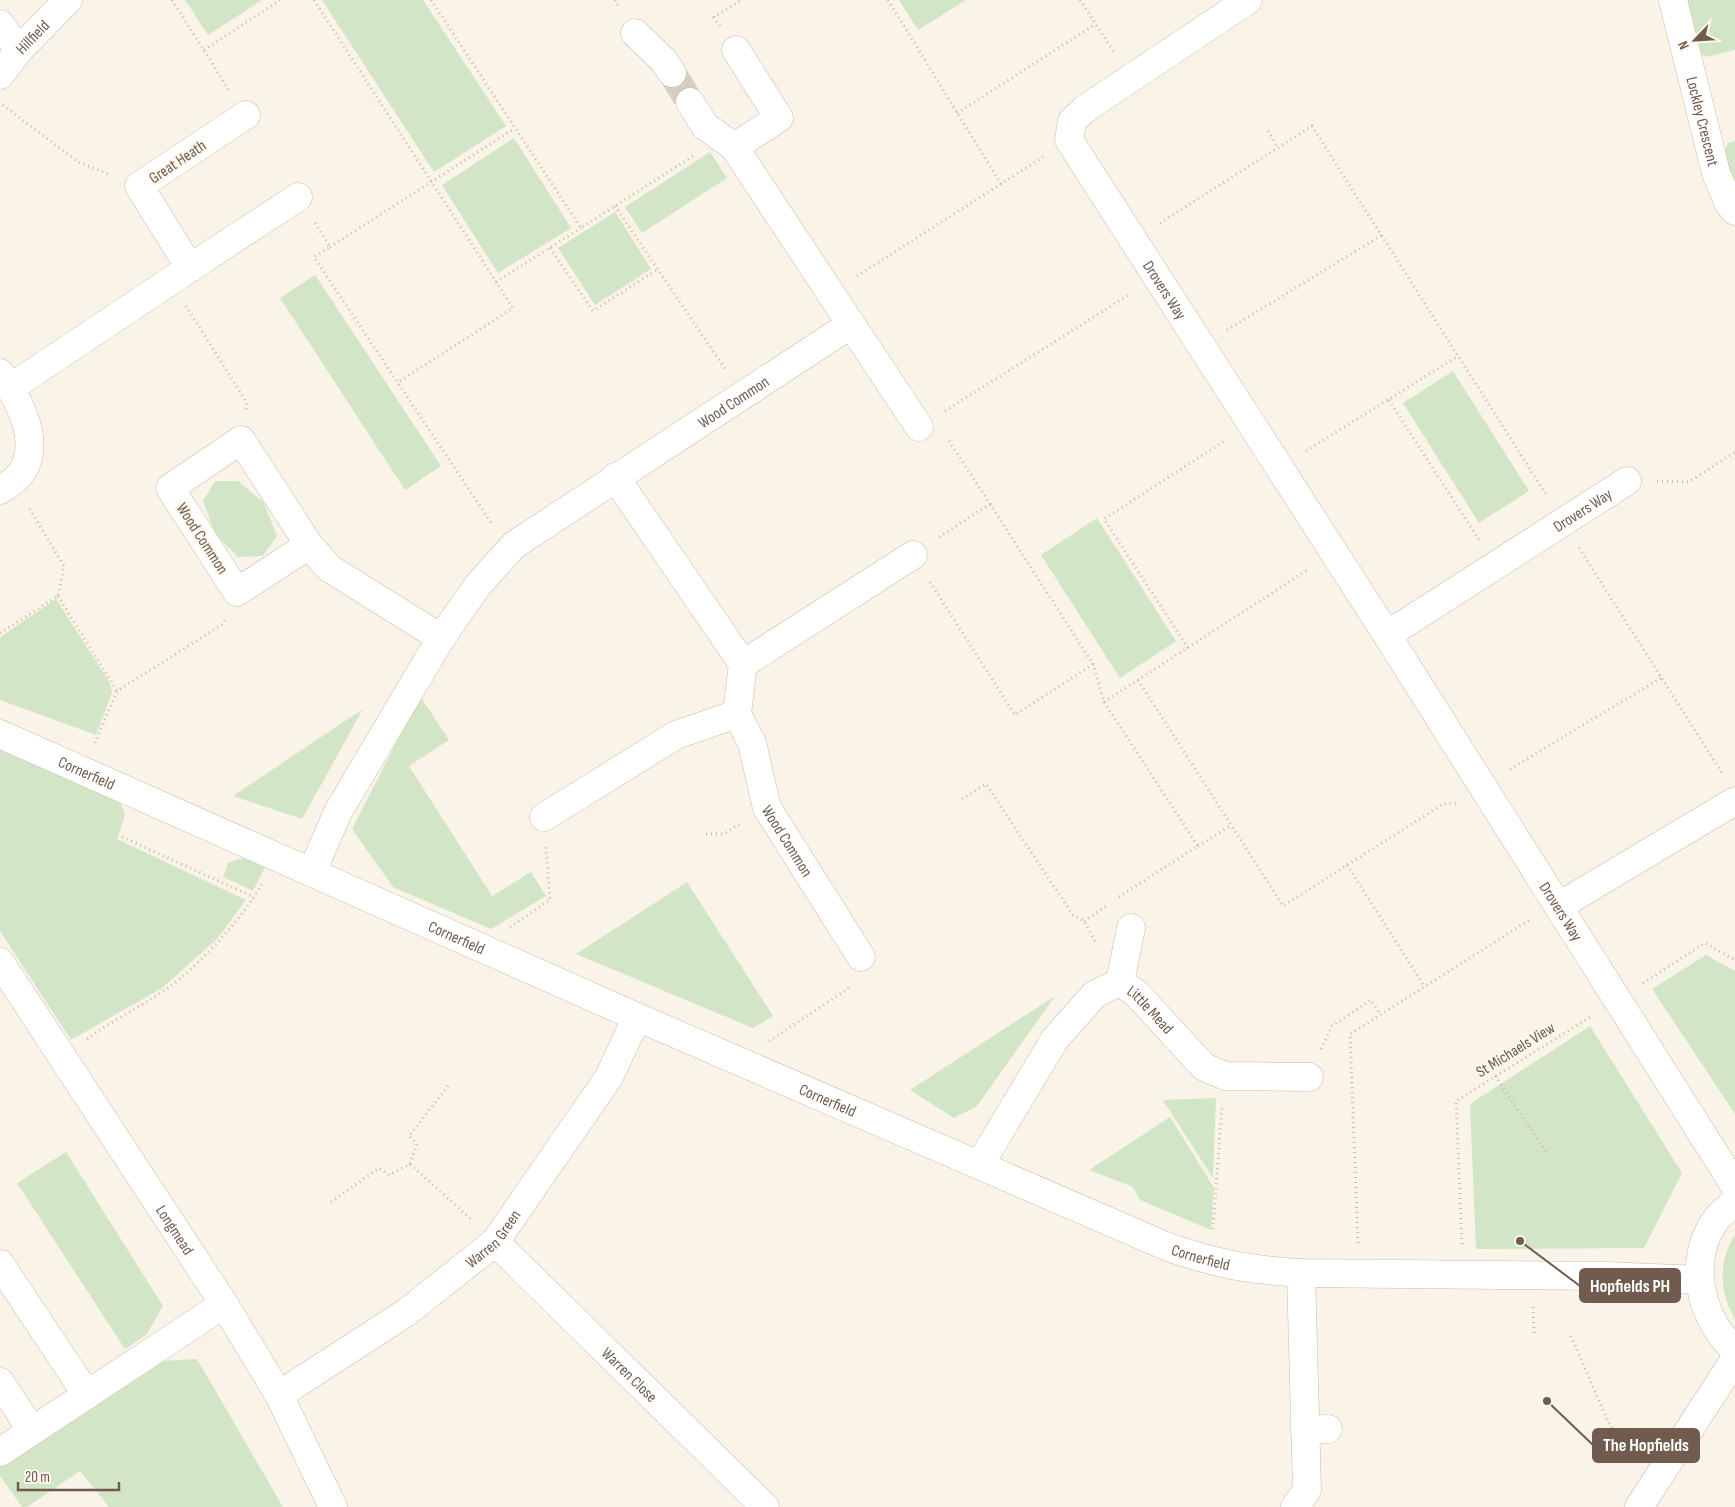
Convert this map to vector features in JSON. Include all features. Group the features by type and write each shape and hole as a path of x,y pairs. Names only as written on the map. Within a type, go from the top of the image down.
{"street":[{"name":"Hillfield","path":"0,75 19,50 68,0"},
{"path":"1069,140 1072,121 1085,109 1248,0"},
{"name":"Lockley Crescent","path":"1673,0 1716,173 1729,204 1735,210"},
{"path":"0,24 19,50"},
{"path":"635,33 664,61 672,73"},
{"path":"727,142 779,118 736,50"},
{"path":"690,102 705,126 727,142 850,325 927,422"},
{"name":"Great Heath","path":"180,275 139,186 246,115"},
{"name":"Drovers Way","path":"1069,140 1387,635 1735,1186"},
{"path":"7,486 23,470 29,454 28,434 24,420 5,381 180,275 298,197"},
{"name":"Wood Common","path":"312,872 338,812 441,638 478,586 514,545 615,477 850,325"},
{"path":"241,440 309,545 329,568 441,638"},
{"name":"Wood Common","path":"241,440 170,488 237,592 309,545"},
{"path":"544,817 676,735 737,714 743,664 615,477"},
{"name":"Drovers Way","path":"1387,635 1627,481"},
{"path":"743,664 913,555"},
{"name":"Wood Common","path":"737,714 752,743 767,808 861,957"},
{"name":"Cornerfield","path":"0,734 637,1017 1168,1247 1210,1262 1254,1270 1301,1272 1607,1276 1699,1280"},
{"path":"1559,906 1730,789"},
{"path":"1120,982 1131,928"},
{"name":"Longmead","path":"0,962 224,1304 278,1395 333,1507"},
{"name":"Little Mead","path":"980,1164 1054,1039 1095,994 1120,982 1136,993 1204,1067 1225,1076 1309,1077"},
{"name":"Warren Green","path":"278,1395 407,1312 495,1242 609,1078 637,1017"},
{"path":"1735,1201 1718,1218 1703,1248 1699,1280 1703,1301 1711,1321 1723,1338 1735,1350"},
{"name":"Warren Close","path":"495,1242 765,1507"},
{"path":"0,1264 87,1395"},
{"path":"1296,1507 1306,1490 1316,1429 1301,1272"},
{"path":"0,1452 224,1304"},
{"path":"1639,1507 1735,1359"},
{"path":"0,1382 32,1431"}],"path":[{"path":"172,0 246,115"},
{"path":"204,50 280,0"},
{"path":"314,0 513,308 397,382"},
{"path":"431,0 581,228"},
{"path":"888,0 1001,184"},
{"path":"1080,0 1131,78"},
{"path":"957,113 1096,24"},
{"path":"0,103 78,162 139,186"},
{"path":"1134,240 1312,126 1730,789"},
{"path":"514,545 490,522 314,257 515,128"},
{"path":"1268,131 1278,148"},
{"path":"830,294 1069,140"},
{"path":"496,282 615,206 727,142"},
{"path":"298,197 330,247"},
{"path":"615,206 742,395"},
{"path":"1202,345 1382,235"},
{"path":"550,248 593,311 658,269"},
{"path":"180,275 247,403 241,440"},
{"path":"1158,276 927,422 990,504 1093,664 1104,702 1198,846"},
{"path":"1280,468 1458,356"},
{"path":"1389,400 1495,566"},
{"path":"1188,648 1104,519 1252,423"},
{"path":"1627,481 1689,482 1735,452"},
{"path":"7,486 64,566 58,596 117,691"},
{"path":"990,504 913,555 1015,715 1093,664"},
{"path":"1104,702 1334,553"},
{"path":"83,770 117,691 223,624 237,592"},
{"path":"0,633 58,596"},
{"path":"1138,680 1283,906 1442,804 1453,804 1661,678"},
{"path":"962,799 986,784 1073,915 1084,921 1120,982"},
{"path":"498,955 504,931 550,900 544,817"},
{"path":"1116,899 1232,825"},
{"path":"122,837 254,897"},
{"path":"63,1057 93,1034 170,987 219,941 254,897 276,857"},
{"path":"1347,865 1424,986"},
{"path":"1084,921 1108,904"},
{"path":"1359,1273 1350,1034 1527,921 1559,906"},
{"name":"St Michaels View","path":"1464,1274 1456,1101 1705,943 1735,960"},
{"path":"762,1070 769,1040 848,989 861,957"},
{"path":"1309,1077 1332,1026 1371,1000 1380,1014"},
{"path":"1210,1262 1225,1076"},
{"path":"1495,1076 1547,1153"},
{"path":"331,1202 379,1168 390,1175 410,1164 417,1144 409,1136 449,1085"},
{"path":"410,1164 495,1242"},
{"path":"1533,1304 1534,1334"},
{"path":"1571,1336 1615,1432"}],"green space":[{"path":"185,0 262,0 208,35"},
{"path":"322,0 423,0 506,126 434,172"},
{"path":"899,0 966,0 918,30"},
{"path":"1681,0 1735,0 1735,50 1706,57 1692,48"},
{"path":"514,138 571,228 498,273 442,185"},
{"path":"1735,141 1735,200 1721,159 1728,143"},
{"path":"710,152 727,178 642,233 625,207"},
{"path":"615,212 651,269 595,305 558,248"},
{"path":"315,275 441,466 405,490 280,298"},
{"path":"1453,371 1529,491 1479,523 1403,403"},
{"path":"215,481 238,481 264,503 277,536 263,556 238,557 215,534 203,501"},
{"path":"1097,518 1176,641 1120,678 1041,555"},
{"path":"56,599 110,683 112,693 96,735 0,700 0,637"},
{"path":"420,696 449,740 409,766 492,896 531,872 546,896 491,929 393,887 352,829"},
{"path":"363,709 302,819 233,796"},
{"path":"0,750 120,802 125,815 117,839 246,900 217,939 162,988 71,1040 0,931"},
{"path":"243,858 265,867 253,891 223,877 228,863"},
{"path":"687,882 773,1016 753,1028 576,954"},
{"path":"1706,955 1735,971 1735,1114 1652,989"},
{"path":"1055,996 977,1106 954,1118 910,1090"},
{"path":"1590,1026 1682,1173 1644,1248 1476,1249 1470,1104"},
{"path":"1216,1098 1213,1178 1163,1100"},
{"path":"1170,1117 1214,1188 1211,1230 1140,1200 1133,1187 1089,1170"},
{"path":"66,1152 163,1306 146,1335 125,1349 17,1183"},
{"path":"1735,1235 1735,1319 1723,1287 1723,1266 1729,1245"},
{"path":"197,1359 283,1507 109,1507 80,1471 27,1507 22,1507 0,1476 0,1467 162,1361"}],"tunnel":[{"path":"672,73 690,102"}],"place":[{"name":"Hopfields PH","path":"1520,1241"},
{"name":"The Hopfields","path":"1547,1401"}]}
